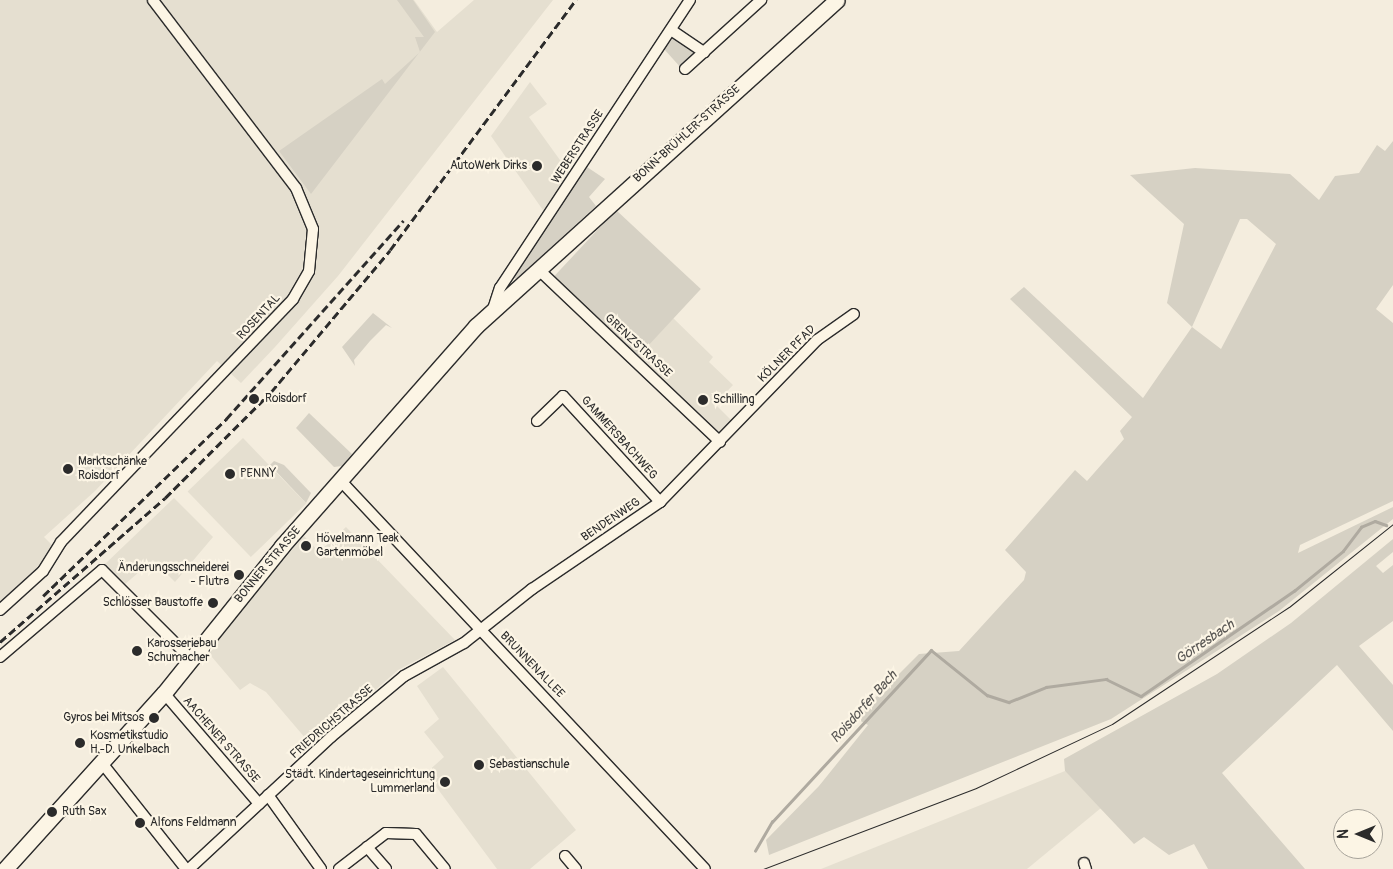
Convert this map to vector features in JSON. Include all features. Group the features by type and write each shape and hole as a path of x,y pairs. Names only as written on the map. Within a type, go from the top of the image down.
{"street":[{"name":"ROSENTAL","path":"0,610 43,571 61,542 294,299 309,271 313,229 300,195 154,0"},
{"name":"WEBERSTRASSE","path":"493,310 500,288 690,0"},
{"path":"684,70 761,0"},
{"name":"BONN-BRÜHLER-STRASSE","path":"538,268 837,0"},
{"path":"671,30 704,52"},
{"name":"BONNER STRASSE","path":"5,869 164,693 340,480 493,310 538,268"},
{"name":"GRENZSTRASSE","path":"538,268 720,442"},
{"name":"KÖLNER PFAD","path":"743,417 817,340 854,314"},
{"name":"GAMMERSBACHWEG","path":"537,421 564,396 660,502"},
{"name":"BENDENWEG","path":"480,630 660,502 743,417"},
{"name":"BRUNNENALLEE","path":"340,480 701,867"},
{"path":"0,657 102,570 191,660"},
{"name":"FRIEDRICHSTRASSE","path":"188,869 268,795 404,676 480,630"},
{"name":"AACHENER STRASSE","path":"164,693 259,804"},
{"path":"102,763 188,869"},
{"path":"268,795 321,869"},
{"path":"339,869 386,832 410,832 445,869"},
{"path":"367,847 386,869"},
{"path":"565,856 576,869"}],"shaded area":[{"path":"0,0 414,0 437,32 474,0 553,0 338,276 275,347 241,383 217,361 95,491 44,537 52,545 43,562 0,602"},
{"path":"397,0 413,0 435,32 420,52 415,37 424,37"},
{"path":"674,37 699,54 682,69 664,49"},
{"path":"419,53 311,194 279,151 382,79 385,84"},
{"path":"530,82 547,104 529,117 570,174 545,213 491,136"},
{"path":"1393,141 1393,285 1376,309 1393,323 1393,501 1300,545 1298,553 1393,507 1393,519 1279,611 1111,719 769,855 766,840 819,786 868,725 855,718 919,654 959,651 1024,580 1026,572 1005,550 1075,470 1087,481 1124,439 1120,431 1132,417 1010,299 1024,287 1143,398 1192,327 1167,303 1184,224 1130,175 1195,168 1290,174 1319,200 1335,176 1359,173 1377,145 1385,151","holes":["1240,219 1247,219 1276,244 1221,349 1192,327"]},
{"path":"587,167 605,179 589,197 596,206 516,279 513,277"},
{"path":"616,210 701,289 637,357 553,278"},
{"path":"373,313 392,328 386,325 370,341 354,360 355,366 342,347"},
{"path":"670,315 713,357 709,362 733,385 715,404 732,421 719,435 633,352"},
{"path":"309,413 352,454 342,466 334,467 296,428"},
{"path":"243,438 306,503 251,557 188,491"},
{"path":"274,461 284,465 311,493 306,503 270,465"},
{"path":"174,498 213,537 175,582 153,560 124,585 104,565"},
{"path":"346,527 455,640 398,670 312,746 266,692 250,683 240,690 206,650 304,536 319,552"},
{"path":"1393,539 1393,552 1376,566 1383,573 1393,565 1393,621 1359,646 1393,685 1393,731 1337,665 1222,773 1305,869 1208,869 1194,844 1169,855 1144,837 1134,844 1065,771 1064,759 1217,674 1291,623"},
{"name":"Sebastianschule","path":"443,667 576,830 530,869 497,869 426,773 444,757 424,732 439,719 417,686"},
{"path":"1065,771 1101,808 1027,869 821,869"}],"waterway":[{"name":"Görresbach","path":"755,851 772,822 931,650 987,695 1009,702 1046,687 1106,679 1141,696 1294,591 1343,551 1361,527 1375,521 1386,525"}],"tram line":[{"path":"763,869 976,788 1112,724 1289,607 1393,524"}],"railway":[{"path":"0,642 165,498 271,392 390,250 576,0"},
{"path":"43,596 226,419 403,221"}],"place":[{"name":"AutoWerk Dirks","path":"537,166"},
{"name":"Roisdorf","path":"254,399"},
{"name":"Schilling","path":"703,400"},
{"name":"Marktschänke Roisdorf","path":"68,469"},
{"name":"PENNY","path":"230,474"},
{"name":"Hövelmann Teak Gartenmöbel","path":"306,546"},
{"name":"Änderungsschneiderei - Flutra","path":"239,575"},
{"name":"Schlösser Baustoffe","path":"213,603"},
{"name":"Karosseriebau Schumacher","path":"137,651"},
{"name":"Gyros bei Mitsos","path":"154,718"},
{"name":"Kosmetikstudio H.-D. Unkelbach","path":"80,743"},
{"name":"Sebastianschule","path":"479,765"},
{"name":"Städt. Kindertageseinrichtung Lummerland","path":"445,782"},
{"name":"Ruth Sax","path":"52,812"},
{"name":"Alfons Feldmann","path":"140,823"}],"water label":[{"name":"Roisdorfer Bach","path":"864,707"}]}
